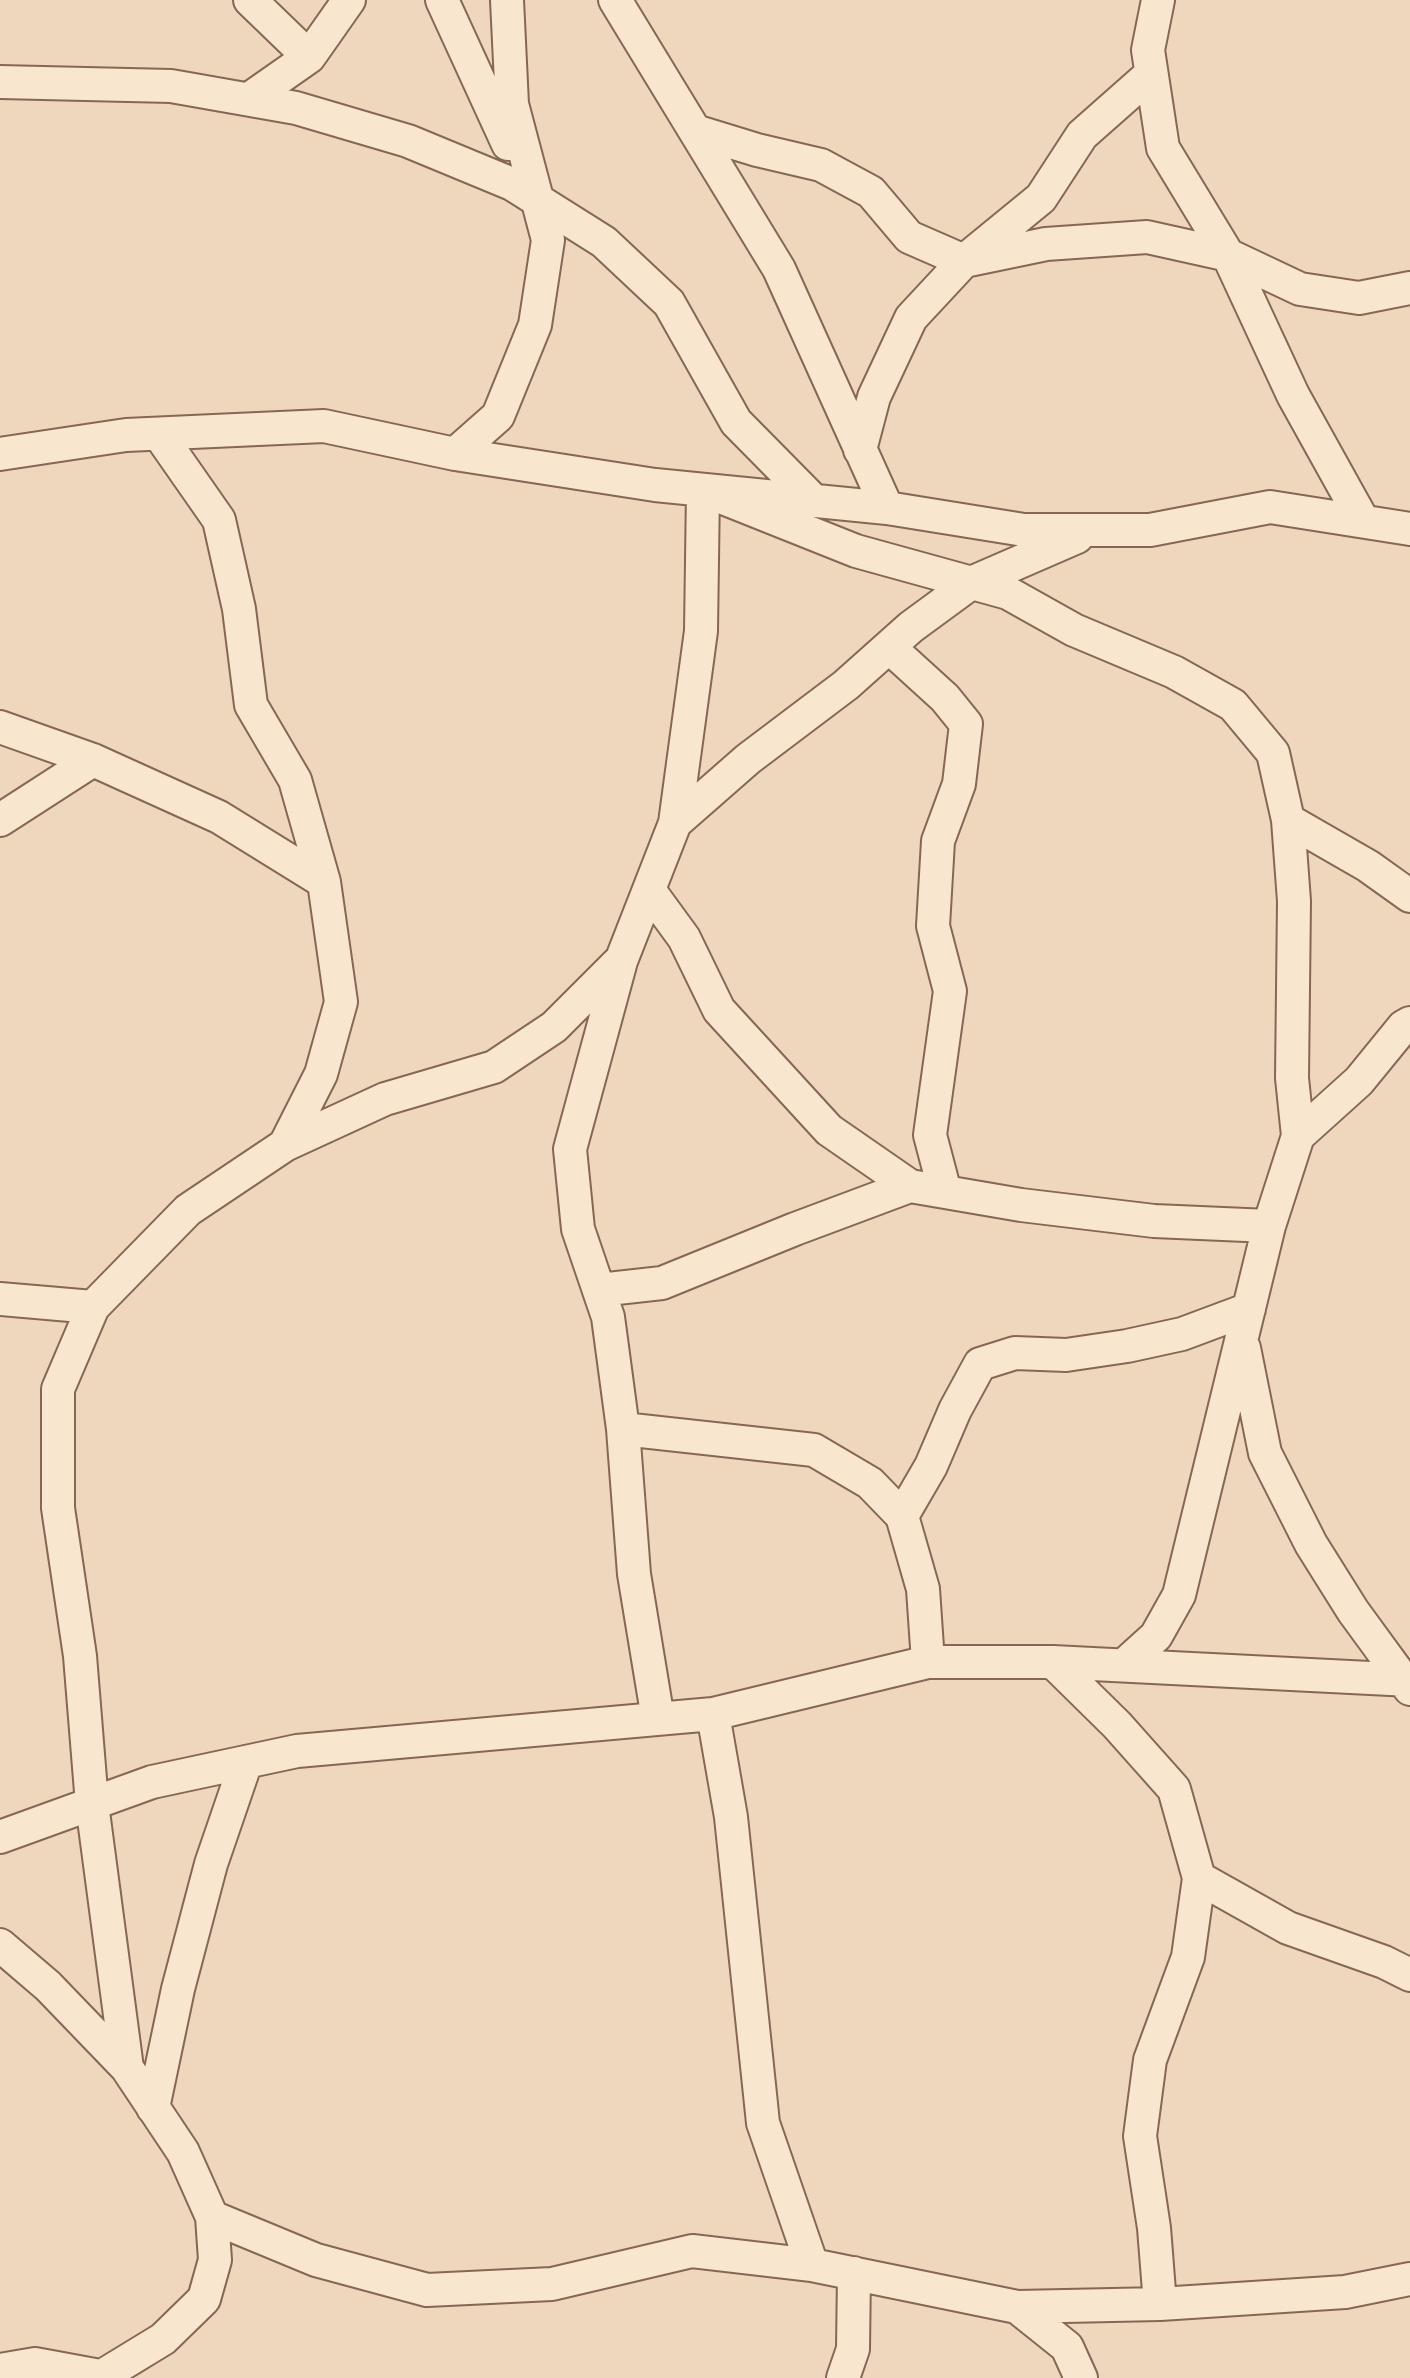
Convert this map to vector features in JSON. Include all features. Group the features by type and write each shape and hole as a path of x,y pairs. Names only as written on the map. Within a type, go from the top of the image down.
{"street":[{"path":"250,0 309,57"},
{"path":"249,99 309,57 349,0"},
{"path":"442,0 495,119 537,200"},
{"path":"455,454 498,416 535,325 548,240 512,104 507,0"},
{"path":"615,0 779,269 887,508"},
{"path":"1158,0 1148,50 1163,148 1228,255 1293,395 1363,521"},
{"path":"860,450 874,397 911,318 964,261 1041,198 1082,135 1151,74"},
{"path":"0,82 171,86 296,108 408,141 512,184 604,242 669,303 736,422 814,501"},
{"path":"695,131 821,165 871,192 909,237 964,261 1046,244 1147,237 1228,255 1300,289 1359,298 1410,288"},
{"path":"0,454 126,435 324,426 455,454 655,485 887,508 1024,530 1150,530 1270,507 1410,529"},
{"path":"159,434 219,520 239,609 251,705 295,780 324,882 341,1002 321,1074 285,1145"},
{"path":"703,490 856,551 1008,593 1074,630 1174,672 1233,705 1273,753 1288,820 1294,901 1292,1078 1298,1136 1269,1226 1179,1595 1156,1636 1124,1665"},
{"path":"658,1719 634,1574 623,1429 608,1317 578,1229 570,1149 621,961 675,823 701,631 703,490"},
{"path":"675,823 748,759 846,685 911,627 971,583 1094,530"},
{"path":"889,647 945,698 966,724 959,784 938,841 933,926 950,991 930,1135 945,1192"},
{"path":"0,727 93,760 219,817 324,882"},
{"path":"0,820 93,760"},
{"path":"1288,820 1368,866 1410,896"},
{"path":"649,890 684,938 719,1010 829,1130 910,1186 1021,1205 1154,1221 1269,1226"},
{"path":"127,2068 92,1804 80,1656 58,1508 58,1389 93,1307 188,1210 285,1145 385,1099 494,1067 554,1027 621,961"},
{"path":"1298,1136 1359,1081 1403,1027 1410,1023"},
{"path":"599,1290 662,1283 910,1186"},
{"path":"0,1299 93,1307"},
{"path":"902,1516 931,1466 955,1410 980,1364 1015,1353 1066,1355 1246,1324"},
{"path":"1246,1324 1265,1453 1311,1544 1353,1611 1408,1683"},
{"path":"623,1429 814,1450 870,1483 902,1516 923,1589 928,1662"},
{"path":"0,1837 152,1782 297,1751 713,1714 928,1662 1124,1665 1408,1683"},
{"path":"1053,1662 1117,1725 1174,1789 1199,1878 1188,1957 1150,2060 1140,2136 1154,2228 1160,2304"},
{"path":"713,1714 731,1817 763,2123 812,2265"},
{"path":"153,2108 178,1989 211,1864 246,1762"},
{"path":"1199,1878 1288,1928 1384,1962 1410,1975"},
{"path":"0,1945 48,1986 127,2068 183,2152 212,2217 215,2260 204,2299 163,2339 99,2377 35,2364 0,2370"},
{"path":"212,2217 316,2260 427,2290 552,2284 692,2251 812,2265 1017,2307 1160,2304 1345,2292 1410,2279"},
{"path":"843,2378 853,2349 854,2273"},
{"path":"1017,2307 1067,2347 1081,2378"}]}
